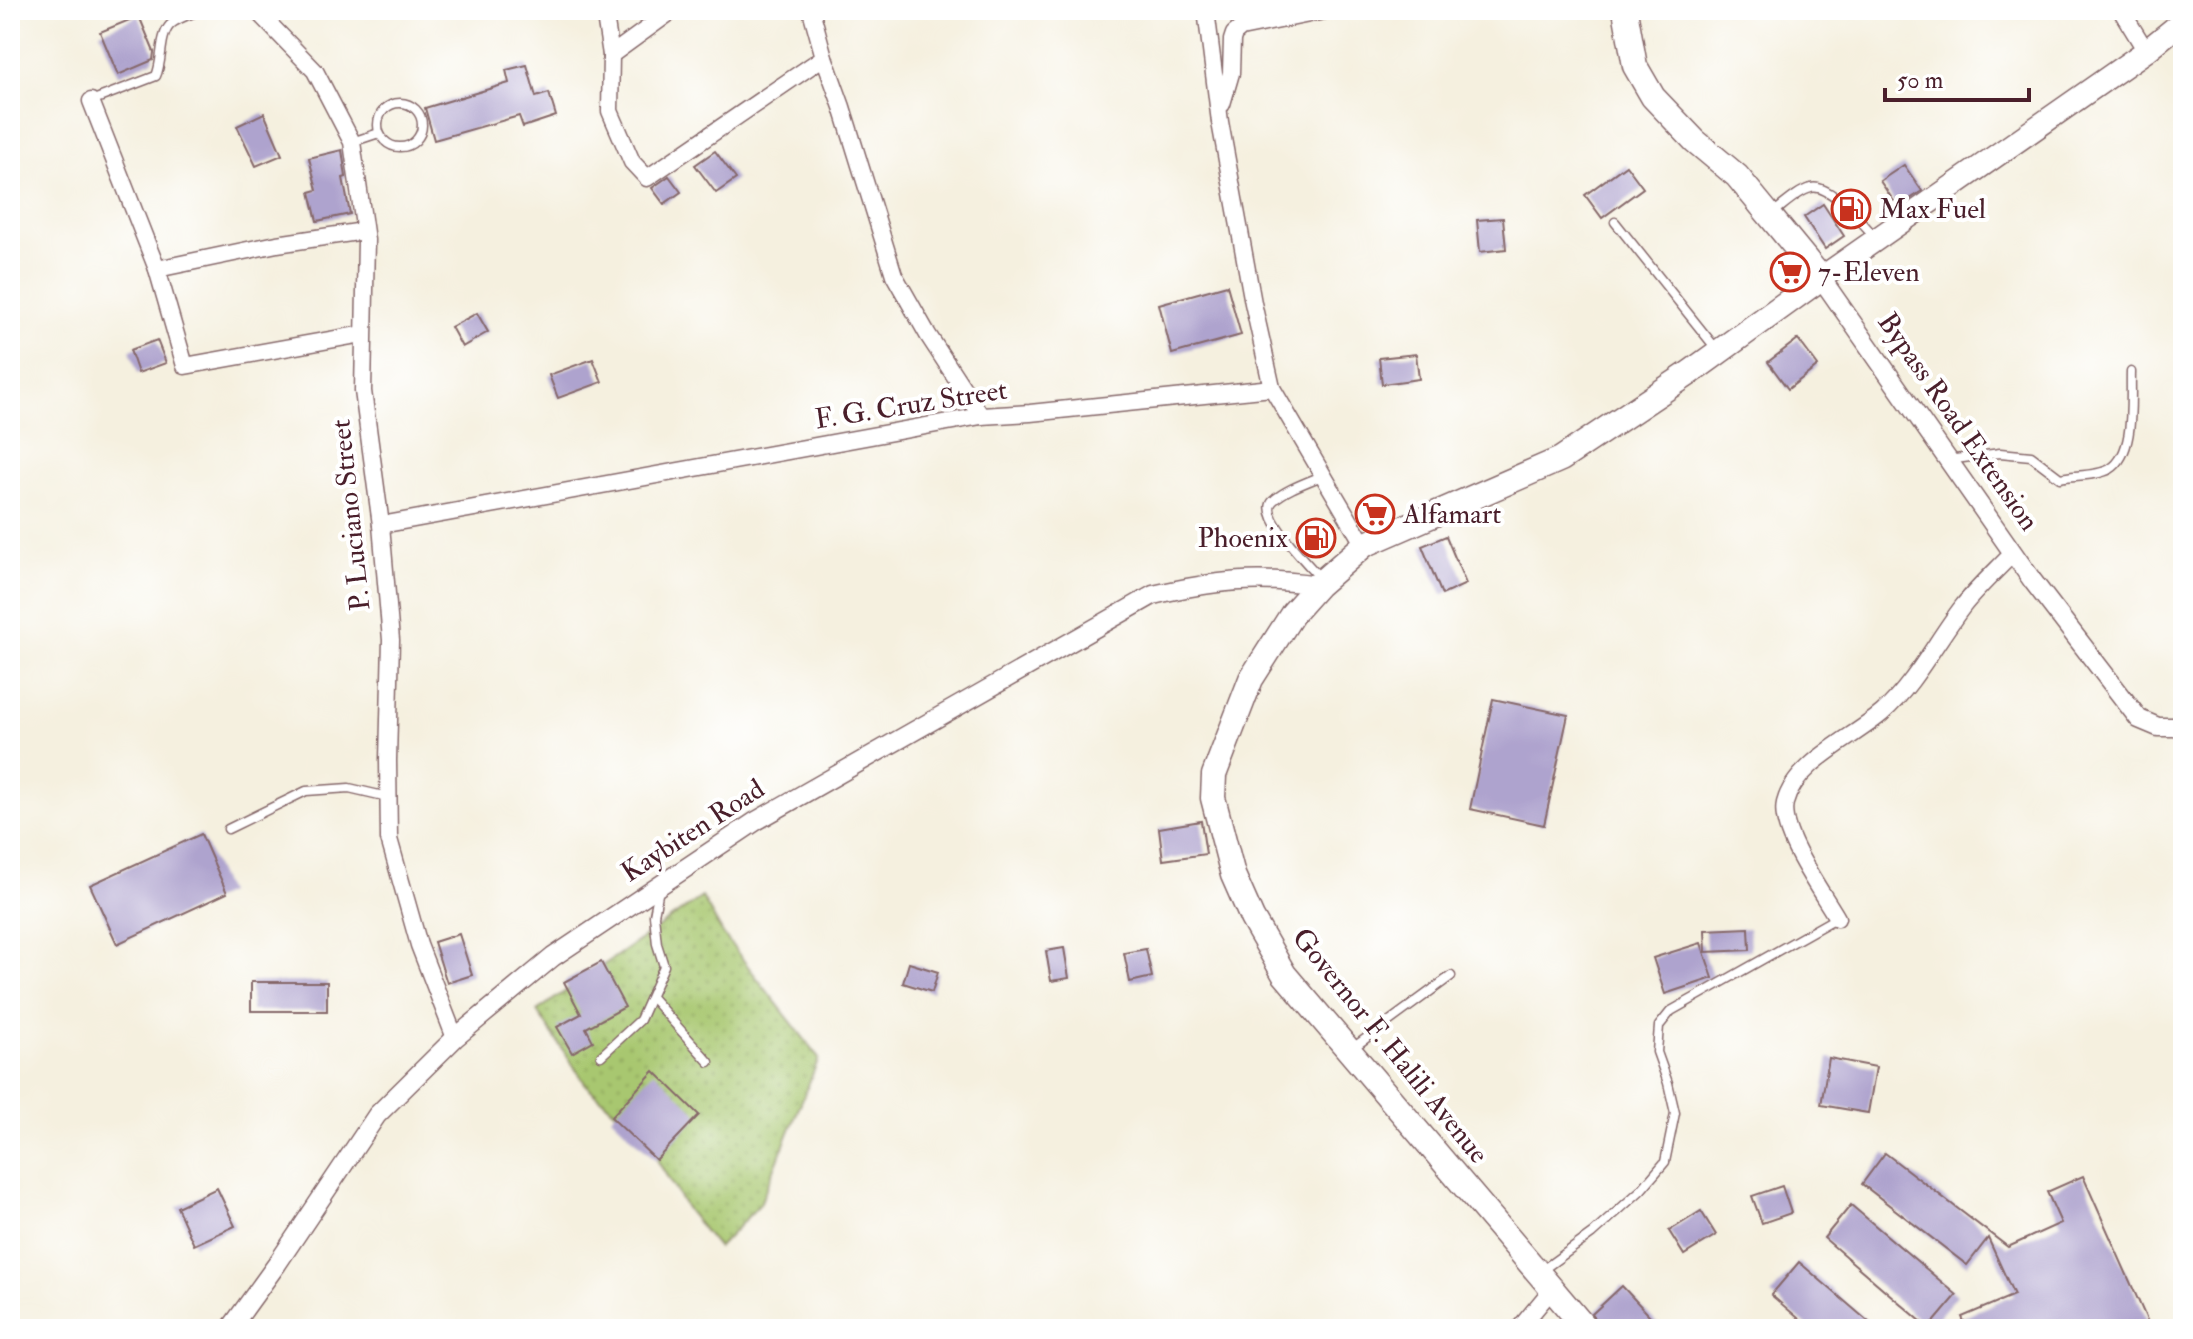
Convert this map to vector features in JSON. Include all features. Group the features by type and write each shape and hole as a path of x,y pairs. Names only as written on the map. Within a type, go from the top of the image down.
{"main road":[{"name":"Bypass Road Extension","path":"1625,10 1635,66 1653,97 1695,141 1737,176 1821,278"},
{"name":"Governor F. Halili Avenue","path":"1586,1329 1284,974 1252,918 1233,875 1213,798 1214,775 1251,679 1293,613 1320,583 1364,545 1561,459 2146,51 2183,21"}],"street":[{"name":"P. Luciano Street","path":"256,10 315,71 352,142 364,231 363,391 381,525 391,640 389,839 419,945 455,1038"},
{"path":"604,10 611,55 610,111 632,162 647,178 824,57"},
{"path":"611,55 673,10"},
{"path":"811,10 894,275 928,335 981,416"},
{"path":"1206,10 1220,122 1272,388 1364,545"},
{"path":"1220,110 1231,73 1234,34 1241,28 1329,10"},
{"path":"2121,10 2146,51"},
{"path":"91,101 157,269 185,366 363,334"},
{"path":"157,269 277,244 364,231"},
{"name":"Bypass Road Extension","path":"1821,278 2013,553 2139,719 2158,727 2183,727"},
{"name":"F. G. Cruz Street","path":"381,525 981,416 1272,388"},
{"path":"1837,918 1787,828 1784,805 1793,783 1844,737 1882,712 1926,660 1964,605 2013,553"},
{"name":"Kaybiten Road","path":"230,1329 377,1115 455,1038 553,957 756,821 1153,595 1212,582 1280,579 1320,583"},
{"path":"1519,1329 1546,1281"}],"lane":[{"path":"91,101 156,76 161,64 163,39 171,24 201,10"},
{"path":"404,102 417,110 423,125 418,140 404,148 389,145 379,133 378,117 388,105 404,102"},
{"path":"352,142 379,133"},
{"path":"1770,215 1809,188 1821,188 1838,199 1877,239"},
{"path":"1615,222 1719,351"},
{"path":"1948,460 2000,453 2031,456 2060,478 2108,471 2120,461 2128,444 2131,372"},
{"path":"1320,583 1271,520 1269,507 1271,502 1285,493 1325,474"},
{"path":"228,829 306,791 349,788 388,797"},
{"path":"601,1056 640,1020 664,966 657,944 654,915 659,900 659,885"},
{"path":"1546,1281 1641,1190 1665,1162 1675,1113 1657,1052 1659,1026 1665,1018 1684,1003 1837,918"},
{"path":"1349,1051 1451,976"},
{"path":"651,997 709,1062"}],"green space":[{"path":"702,897 723,934 819,1058 760,1204 718,1248 688,1211 642,1135 587,1086 537,1011"}],"building":[{"path":"139,16 154,52 153,60 118,75 100,32"},
{"path":"527,65 536,97 549,93 556,116 523,127 519,116 434,140 425,108 509,83 506,70"},
{"path":"264,113 282,155 256,166 237,126"},
{"path":"342,150 346,177 343,178 350,214 317,221 310,192 317,190 309,158"},
{"path":"715,151 736,179 716,193 695,165"},
{"path":"1626,165 1643,188 1602,218 1585,195"},
{"path":"1904,165 1922,191 1898,207 1880,181"},
{"path":"669,176 681,192 664,204 652,188"},
{"path":"1823,204 1844,236 1825,249 1804,217"},
{"path":"1503,218 1506,249 1480,252 1477,220"},
{"path":"1227,285 1241,335 1172,354 1159,304"},
{"path":"477,313 488,332 462,347 451,327"},
{"path":"1798,339 1818,366 1788,389 1768,362"},
{"path":"157,340 166,363 138,373 130,350"},
{"path":"1416,354 1419,379 1382,384 1379,358"},
{"path":"593,359 602,382 558,398 549,375"},
{"path":"1446,536 1466,584 1442,595 1422,546"},
{"path":"1493,699 1568,715 1544,825 1470,809"},
{"path":"1201,821 1206,854 1163,860 1159,828"},
{"path":"201,834 227,893 117,944 90,885"},
{"path":"1749,928 1750,950 1706,952 1705,930"},
{"path":"459,934 472,975 447,983 434,942"},
{"path":"1701,943 1713,978 1665,994 1653,958"},
{"path":"1064,948 1069,978 1051,981 1046,951"},
{"path":"1146,949 1152,977 1130,982 1124,953"},
{"path":"601,962 625,1007 586,1028 593,1041 572,1053 557,1027 581,1014 564,982"},
{"path":"909,963 938,972 932,992 903,983"},
{"path":"251,982 327,982 327,1011 251,1011"},
{"path":"1829,1058 1876,1067 1868,1113 1821,1105"},
{"path":"654,1071 699,1115 656,1160 611,1117"},
{"path":"1885,1153 2008,1247 2061,1223 2047,1192 2083,1176 2151,1329 1967,1329 1962,1317 2014,1295 1988,1238 1967,1265 1862,1184"},
{"path":"1782,1186 1791,1213 1762,1223 1752,1196"},
{"path":"217,1188 235,1226 194,1245 177,1207"},
{"path":"1851,1205 1957,1295 1929,1328 1824,1238"},
{"path":"1701,1211 1716,1235 1684,1255 1669,1231"},
{"path":"1799,1262 1877,1329 1811,1329 1771,1295"},
{"path":"1622,1286 1662,1329 1601,1329 1592,1314"}],"place":[{"name":"Max Fuel","path":"1851,209"},
{"name":"7-Eleven","path":"1790,272"},
{"name":"Alfamart","path":"1375,514"},
{"name":"Phoenix","path":"1316,538"}]}
